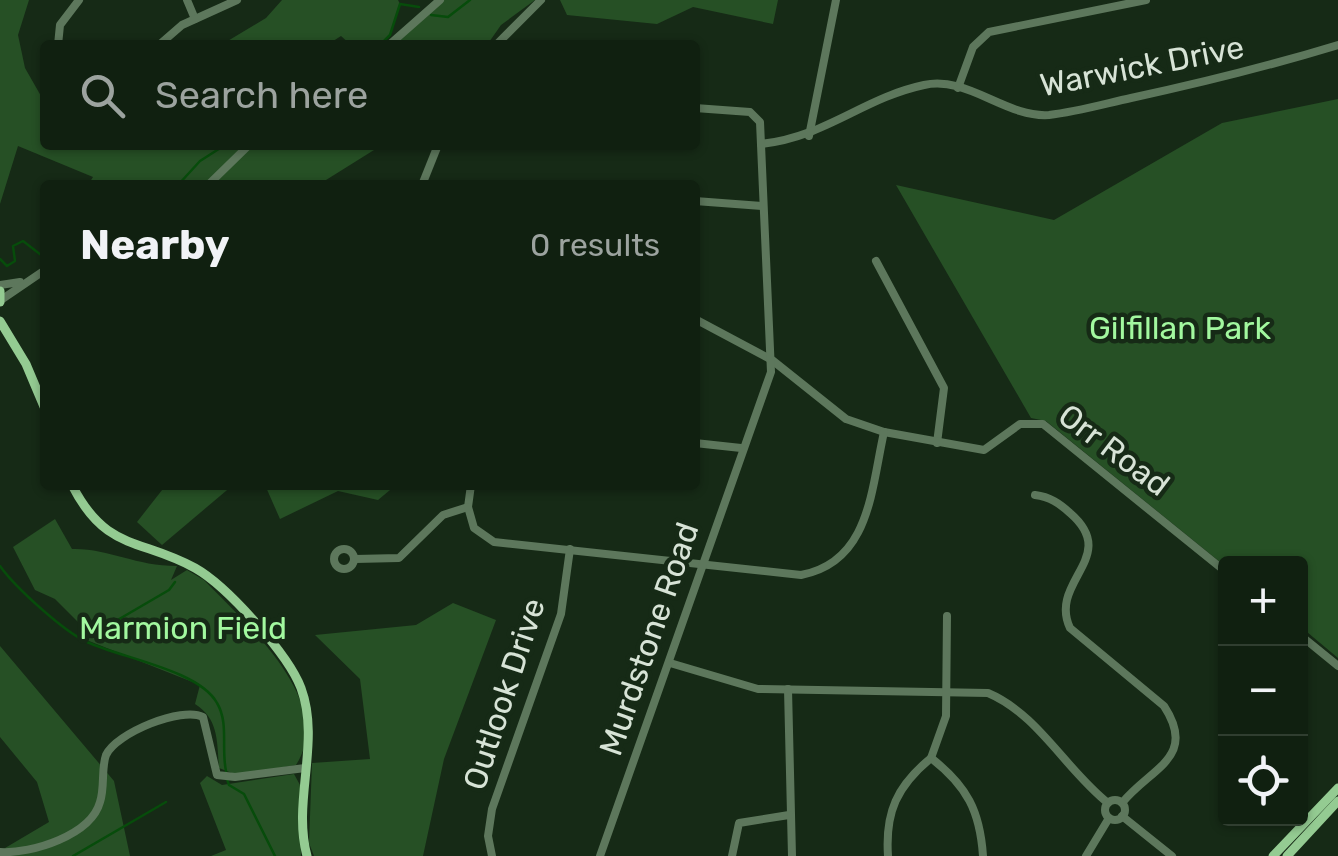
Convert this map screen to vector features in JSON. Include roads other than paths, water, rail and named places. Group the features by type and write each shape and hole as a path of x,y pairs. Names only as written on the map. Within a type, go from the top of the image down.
{"main road":[{"path":"0,288 0,301"},
{"path":"0,321 40,399"},
{"path":"0,332 13,344"},
{"path":"75,490 88,511 115,537 210,578 286,660 306,702 301,828 306,856"},
{"path":"1273,856 1338,788"},
{"path":"1287,856 1338,801"}],"street":[{"path":"58,40 60,25 79,0"},
{"path":"187,0 195,19"},
{"path":"166,40 195,19 236,0"},
{"path":"395,40 440,0"},
{"path":"501,40 541,0"},
{"path":"809,136 836,0"},
{"path":"958,88 973,47 989,32 1146,0"},
{"name":"Warwick Drive","path":"761,144 809,136 868,105 925,84 958,88 1017,110 1048,115 1218,80 1338,45"},
{"path":"700,109 757,116 761,144"},
{"name":"Murdstone Road","path":"600,856 772,360 761,144"},
{"path":"213,180 245,150"},
{"path":"424,180 436,150"},
{"path":"700,201 762,206"},
{"path":"876,262 944,388 937,443"},
{"path":"0,288 40,273"},
{"path":"0,301 24,281"},
{"name":"Orr Road","path":"700,322 772,360 846,420 884,432 984,450 1020,424 1042,424 1218,566"},
{"path":"470,490 468,506 474,528 494,542 801,575 824,570 842,558 865,518 884,432"},
{"path":"700,444 741,448"},
{"path":"670,663 738,686 988,693 1017,708 1078,777 1108,803 1122,803 1170,758 1176,740 1174,721 1164,706 1070,628 1066,598 1088,559 1088,540 1073,515 1049,497 1035,495"},
{"path":"354,560 399,558 443,516 468,506"},
{"name":"Outlook Drive","path":"492,856 488,836 492,808 561,614 570,548"},
{"path":"888,856 888,815 895,798 931,758 946,716 947,616"},
{"path":"1308,642 1338,666"},
{"path":"788,689 792,856"},
{"path":"0,852 83,828 100,802 108,751 118,741 168,717 192,712 202,717 213,770 221,776 232,778 305,768"},
{"path":"931,758 961,785 974,804 983,856"},
{"path":"1086,856 1110,818 1108,803"},
{"path":"1122,803 1122,816"},
{"path":"732,856 739,823 789,815"},
{"path":"1110,818 1122,816 1172,856"}],"waterway":[{"path":"431,15 448,17 470,0"},
{"path":"385,40 400,4 419,7"},
{"path":"183,180 217,150"},
{"path":"0,259 7,266 15,261 13,246 23,241 40,254"},
{"path":"0,566 40,608 77,636 177,673 208,692 223,719 226,771"},
{"path":"85,639 169,590 175,582"},
{"path":"227,779 229,785 244,794 275,856"},
{"path":"73,856 166,802"}],"park label":[{"name":"Gilfillan Park","path":"1180,328"},
{"name":"Marmion Field","path":"183,628"}]}
